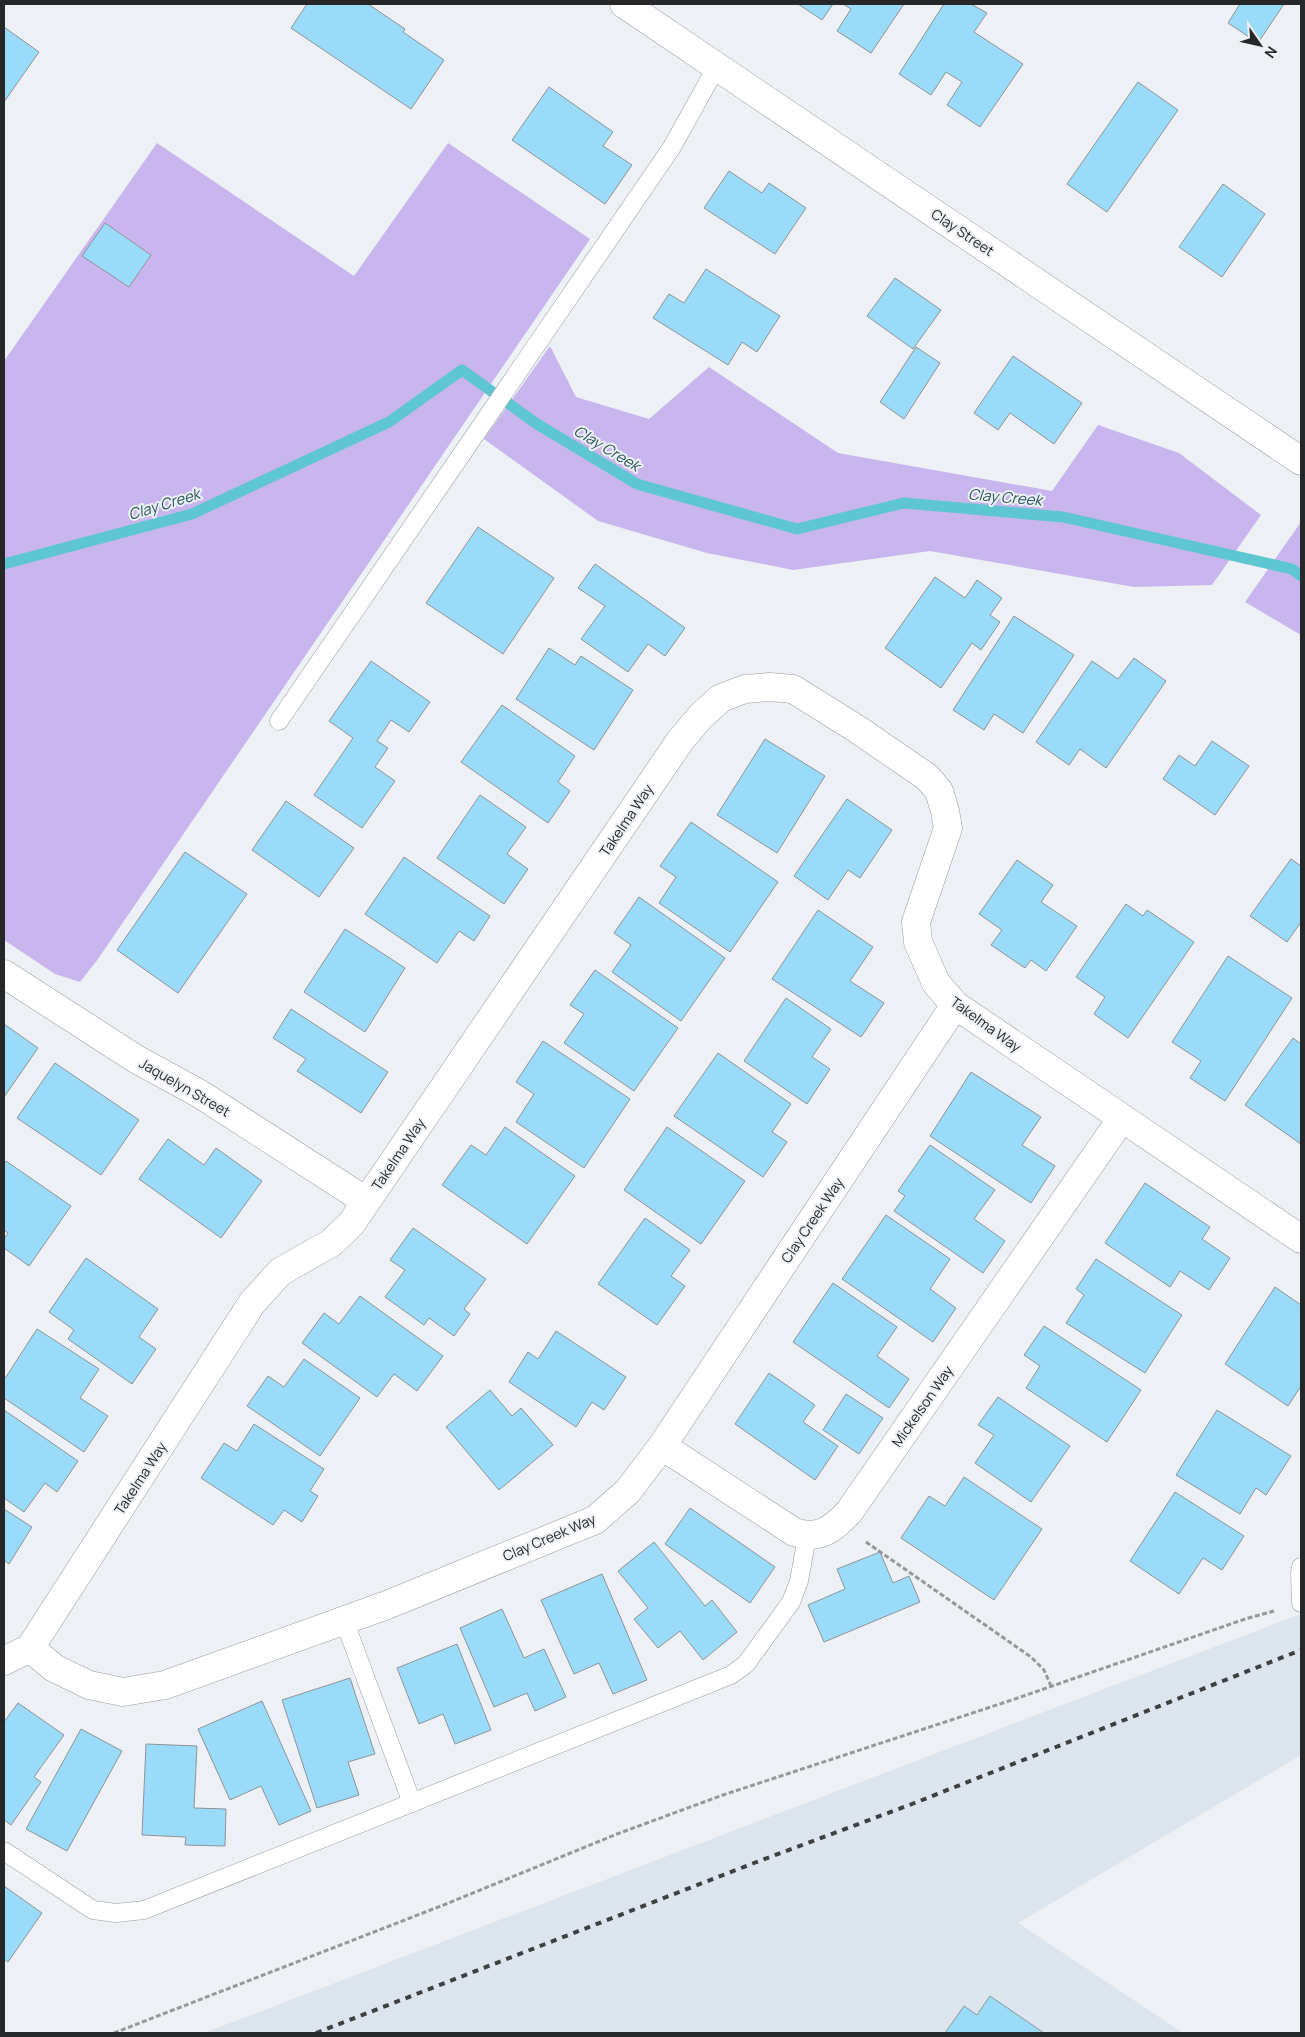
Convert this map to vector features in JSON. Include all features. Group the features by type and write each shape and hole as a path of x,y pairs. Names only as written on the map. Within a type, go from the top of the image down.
{"street":[{"name":"Clay Street","path":"624,4 1301,461"},
{"name":"Takelma Way","path":"30,1648 252,1303 280,1272 331,1244 351,1224 680,741 701,716 721,698 745,689 770,687 792,689 857,729 927,777 939,791 948,828 916,922 918,942 936,983 955,1005 1301,1239"},
{"name":"Jaquelyn Street","path":"4,974 136,1059 200,1094 366,1201"},
{"name":"Clay Creek Way","path":"30,1648 54,1668 89,1685 123,1692 165,1685 344,1620 595,1520 628,1491 662,1446 955,1005"},
{"name":"Mickelson Way","path":"807,1536 824,1533 839,1523 849,1512 1122,1118"},
{"path":"662,1446 783,1526 807,1536"},
{"path":"4,1661 30,1648"}],"lane":[{"path":"279,721 672,147 717,66"},
{"path":"4,1851 93,1910 116,1913 144,1910 731,1675 746,1664 791,1602 799,1582 807,1536"},
{"path":"1301,1567 1301,1603"},
{"path":"344,1620 412,1803"}],"path":[{"path":"839,1523 1031,1657 1044,1670 1051,1686"},
{"path":"114,2033 418,1915 617,1834 732,1792 1245,1619 1301,1603"}],"shaded area":[{"path":"157,143 354,276 448,143 590,239 98,959 80,982 55,974 4,940 4,361"},
{"path":"550,346 576,397 649,419 709,367 838,453 1052,491 1098,425 1179,453 1261,515 1212,585 1134,587 930,551 793,570 707,553 598,521 484,439"},
{"path":"1301,522 1301,635 1245,602"},
{"path":"1301,1614 1301,1755 1018,1923 1183,2033 204,2033"}],"building":[{"path":"307,4 368,4 405,29 403,32 444,60 411,109 291,28"},
{"path":"798,4 833,4 822,20"},
{"path":"843,4 904,4 871,53 837,31 851,9"},
{"path":"944,4 971,4 987,13 974,32 1023,64 980,127 947,105 962,82 946,72 931,95 899,74"},
{"path":"1240,4 1284,4 1258,43 1228,23"},
{"path":"4,27 39,52 4,102"},
{"path":"1138,82 1178,110 1107,212 1067,184"},
{"path":"549,87 613,132 603,146 632,165 605,204 512,140"},
{"path":"729,171 762,193 769,183 806,208 775,254 704,208"},
{"path":"1223,184 1265,214 1222,277 1179,247"},
{"path":"105,223 151,255 129,287 82,256"},
{"path":"706,269 780,316 757,352 742,342 728,365 653,318 669,294 684,303"},
{"path":"895,278 941,310 913,349 867,316"},
{"path":"916,347 940,363 904,419 880,402"},
{"path":"1013,356 1082,403 1054,444 1010,413 998,430 974,413"},
{"path":"478,527 554,578 503,654 426,603"},
{"path":"595,564 685,628 665,656 648,644 628,672 581,639 605,606 578,588"},
{"path":"935,577 965,598 977,580 1002,598 990,615 1000,622 981,650 972,643 941,688 885,648"},
{"path":"1014,616 1074,655 1023,733 994,714 984,730 953,710"},
{"path":"549,648 575,665 581,656 633,690 594,750 516,699"},
{"path":"1134,658 1166,681 1106,768 1080,749 1069,765 1036,742 1092,661 1118,679"},
{"path":"371,661 430,702 409,732 391,720 377,741 388,748 375,767 395,781 362,828 314,795 353,738 329,721"},
{"path":"502,705 575,756 558,782 570,791 548,823 461,762"},
{"path":"765,739 825,776 777,853 717,815"},
{"path":"1212,741 1249,766 1215,815 1163,779 1179,755 1195,766"},
{"path":"480,795 526,827 507,854 528,869 504,904 437,858"},
{"path":"847,799 892,830 860,878 848,870 828,900 794,876"},
{"path":"286,801 354,848 319,897 252,850"},
{"path":"691,822 778,882 730,952 659,903 676,877 660,866"},
{"path":"185,852 247,894 178,993 117,950"},
{"path":"404,857 490,916 474,941 459,931 437,963 365,914"},
{"path":"1291,859 1301,866 1301,922 1287,942 1250,916"},
{"path":"1017,860 1053,885 1041,902 1077,926 1046,971 1031,960 1025,968 991,945 1002,930 979,914"},
{"path":"639,897 725,958 681,1021 612,972 631,945 614,933"},
{"path":"1126,904 1143,916 1147,910 1194,942 1128,1038 1094,1014 1105,997 1076,977"},
{"path":"818,910 873,947 850,981 884,1003 861,1037 772,979"},
{"path":"345,929 405,968 365,1032 304,992"},
{"path":"1228,956 1292,998 1225,1101 1190,1078 1201,1061 1172,1042"},
{"path":"595,970 678,1028 634,1091 564,1043 584,1014 570,1005"},
{"path":"786,998 831,1029 812,1057 830,1069 807,1104 744,1061"},
{"path":"291,1009 388,1072 361,1113 297,1071 306,1059 273,1038"},
{"path":"4,1024 38,1048 4,1097"},
{"path":"1293,1038 1301,1044 1301,1144 1245,1105"},
{"path":"543,1041 630,1099 584,1168 516,1122 534,1094 516,1082"},
{"path":"718,1053 791,1104 772,1132 787,1142 763,1177 674,1116"},
{"path":"55,1063 139,1120 101,1175 17,1118"},
{"path":"971,1072 1041,1117 1022,1145 1055,1166 1031,1203 930,1136"},
{"path":"505,1127 575,1176 527,1244 442,1185 471,1145 486,1155"},
{"path":"667,1127 745,1181 701,1244 624,1190"},
{"path":"168,1139 204,1165 216,1148 262,1181 221,1238 139,1179"},
{"path":"930,1145 995,1190 974,1219 1005,1241 983,1273 894,1211 905,1196 898,1191"},
{"path":"6,1161 71,1206 29,1266 4,1248 4,1239 8,1233 4,1230 4,1165"},
{"path":"1145,1183 1210,1227 1202,1239 1230,1258 1209,1290 1180,1271 1170,1287 1105,1243"},
{"path":"886,1215 950,1259 930,1289 956,1308 933,1342 842,1279"},
{"path":"645,1218 690,1250 671,1276 685,1286 657,1325 598,1284"},
{"path":"413,1228 486,1279 464,1309 470,1314 454,1336 429,1318 424,1325 385,1297 405,1270 390,1260"},
{"path":"86,1258 158,1309 139,1337 156,1349 132,1384 68,1339 74,1330 49,1312"},
{"path":"1096,1259 1182,1315 1145,1373 1066,1323 1084,1295 1076,1289"},
{"path":"833,1283 897,1327 877,1356 909,1379 889,1408 793,1342"},
{"path":"1275,1287 1301,1305 1301,1386 1288,1406 1225,1364"},
{"path":"360,1296 443,1356 417,1391 394,1374 377,1397 302,1343 324,1313 339,1324"},
{"path":"1044,1326 1141,1390 1107,1442 1026,1388 1040,1366 1024,1355"},
{"path":"37,1329 99,1369 80,1398 108,1416 84,1452 4,1398 4,1380"},
{"path":"556,1331 626,1377 604,1410 592,1402 576,1427 509,1382 528,1352 538,1359"},
{"path":"304,1359 360,1398 320,1456 247,1406 268,1376 284,1387"},
{"path":"769,1373 815,1405 803,1422 838,1446 815,1480 735,1424"},
{"path":"490,1390 512,1416 521,1408 553,1445 499,1490 446,1427"},
{"path":"846,1394 883,1418 859,1454 823,1430"},
{"path":"998,1397 1070,1446 1031,1502 975,1463 994,1435 978,1425"},
{"path":"4,1410 78,1461 57,1492 45,1483 24,1512 4,1498"},
{"path":"1217,1410 1291,1456 1266,1495 1256,1488 1240,1514 1176,1475"},
{"path":"254,1424 324,1469 310,1491 318,1496 302,1522 284,1510 273,1525 201,1478 224,1443 237,1451"},
{"path":"964,1477 1042,1529 994,1600 901,1538 929,1496 945,1506"},
{"path":"1175,1492 1244,1536 1222,1570 1203,1558 1179,1594 1130,1561"},
{"path":"690,1508 775,1567 750,1603 665,1544"},
{"path":"4,1509 32,1527 9,1564 4,1560"},
{"path":"654,1542 705,1606 712,1600 737,1632 703,1660 680,1631 658,1648 634,1619 648,1608 618,1571"},
{"path":"880,1552 893,1583 909,1576 920,1602 824,1642 808,1605 845,1589 837,1569"},
{"path":"602,1574 647,1680 613,1694 599,1663 574,1674 541,1600"},
{"path":"502,1609 524,1658 544,1649 566,1697 535,1711 527,1693 494,1707 460,1628"},
{"path":"457,1644 491,1730 455,1744 443,1714 419,1724 397,1668"},
{"path":"350,1678 375,1754 348,1762 359,1795 317,1808 282,1700"},
{"path":"262,1701 311,1811 279,1825 261,1786 230,1800 198,1729"},
{"path":"18,1703 64,1735 34,1777 41,1782 11,1825 4,1820 4,1722"},
{"path":"81,1729 122,1751 67,1851 26,1829"},
{"path":"146,1744 197,1746 194,1808 226,1809 225,1846 185,1845 186,1837 142,1835"},
{"path":"4,1886 42,1913 8,1962 4,1959"},
{"path":"990,1996 1044,2033 945,2033 964,2006 977,2015"}],"waterway":[{"name":"Clay Creek","path":"4,564 192,514 389,422 462,370 537,424 637,484 797,529 904,503 1063,517 1292,569 1301,576"}],"railway":[{"path":"316,2033 754,1863 912,1804 1301,1650"}]}
